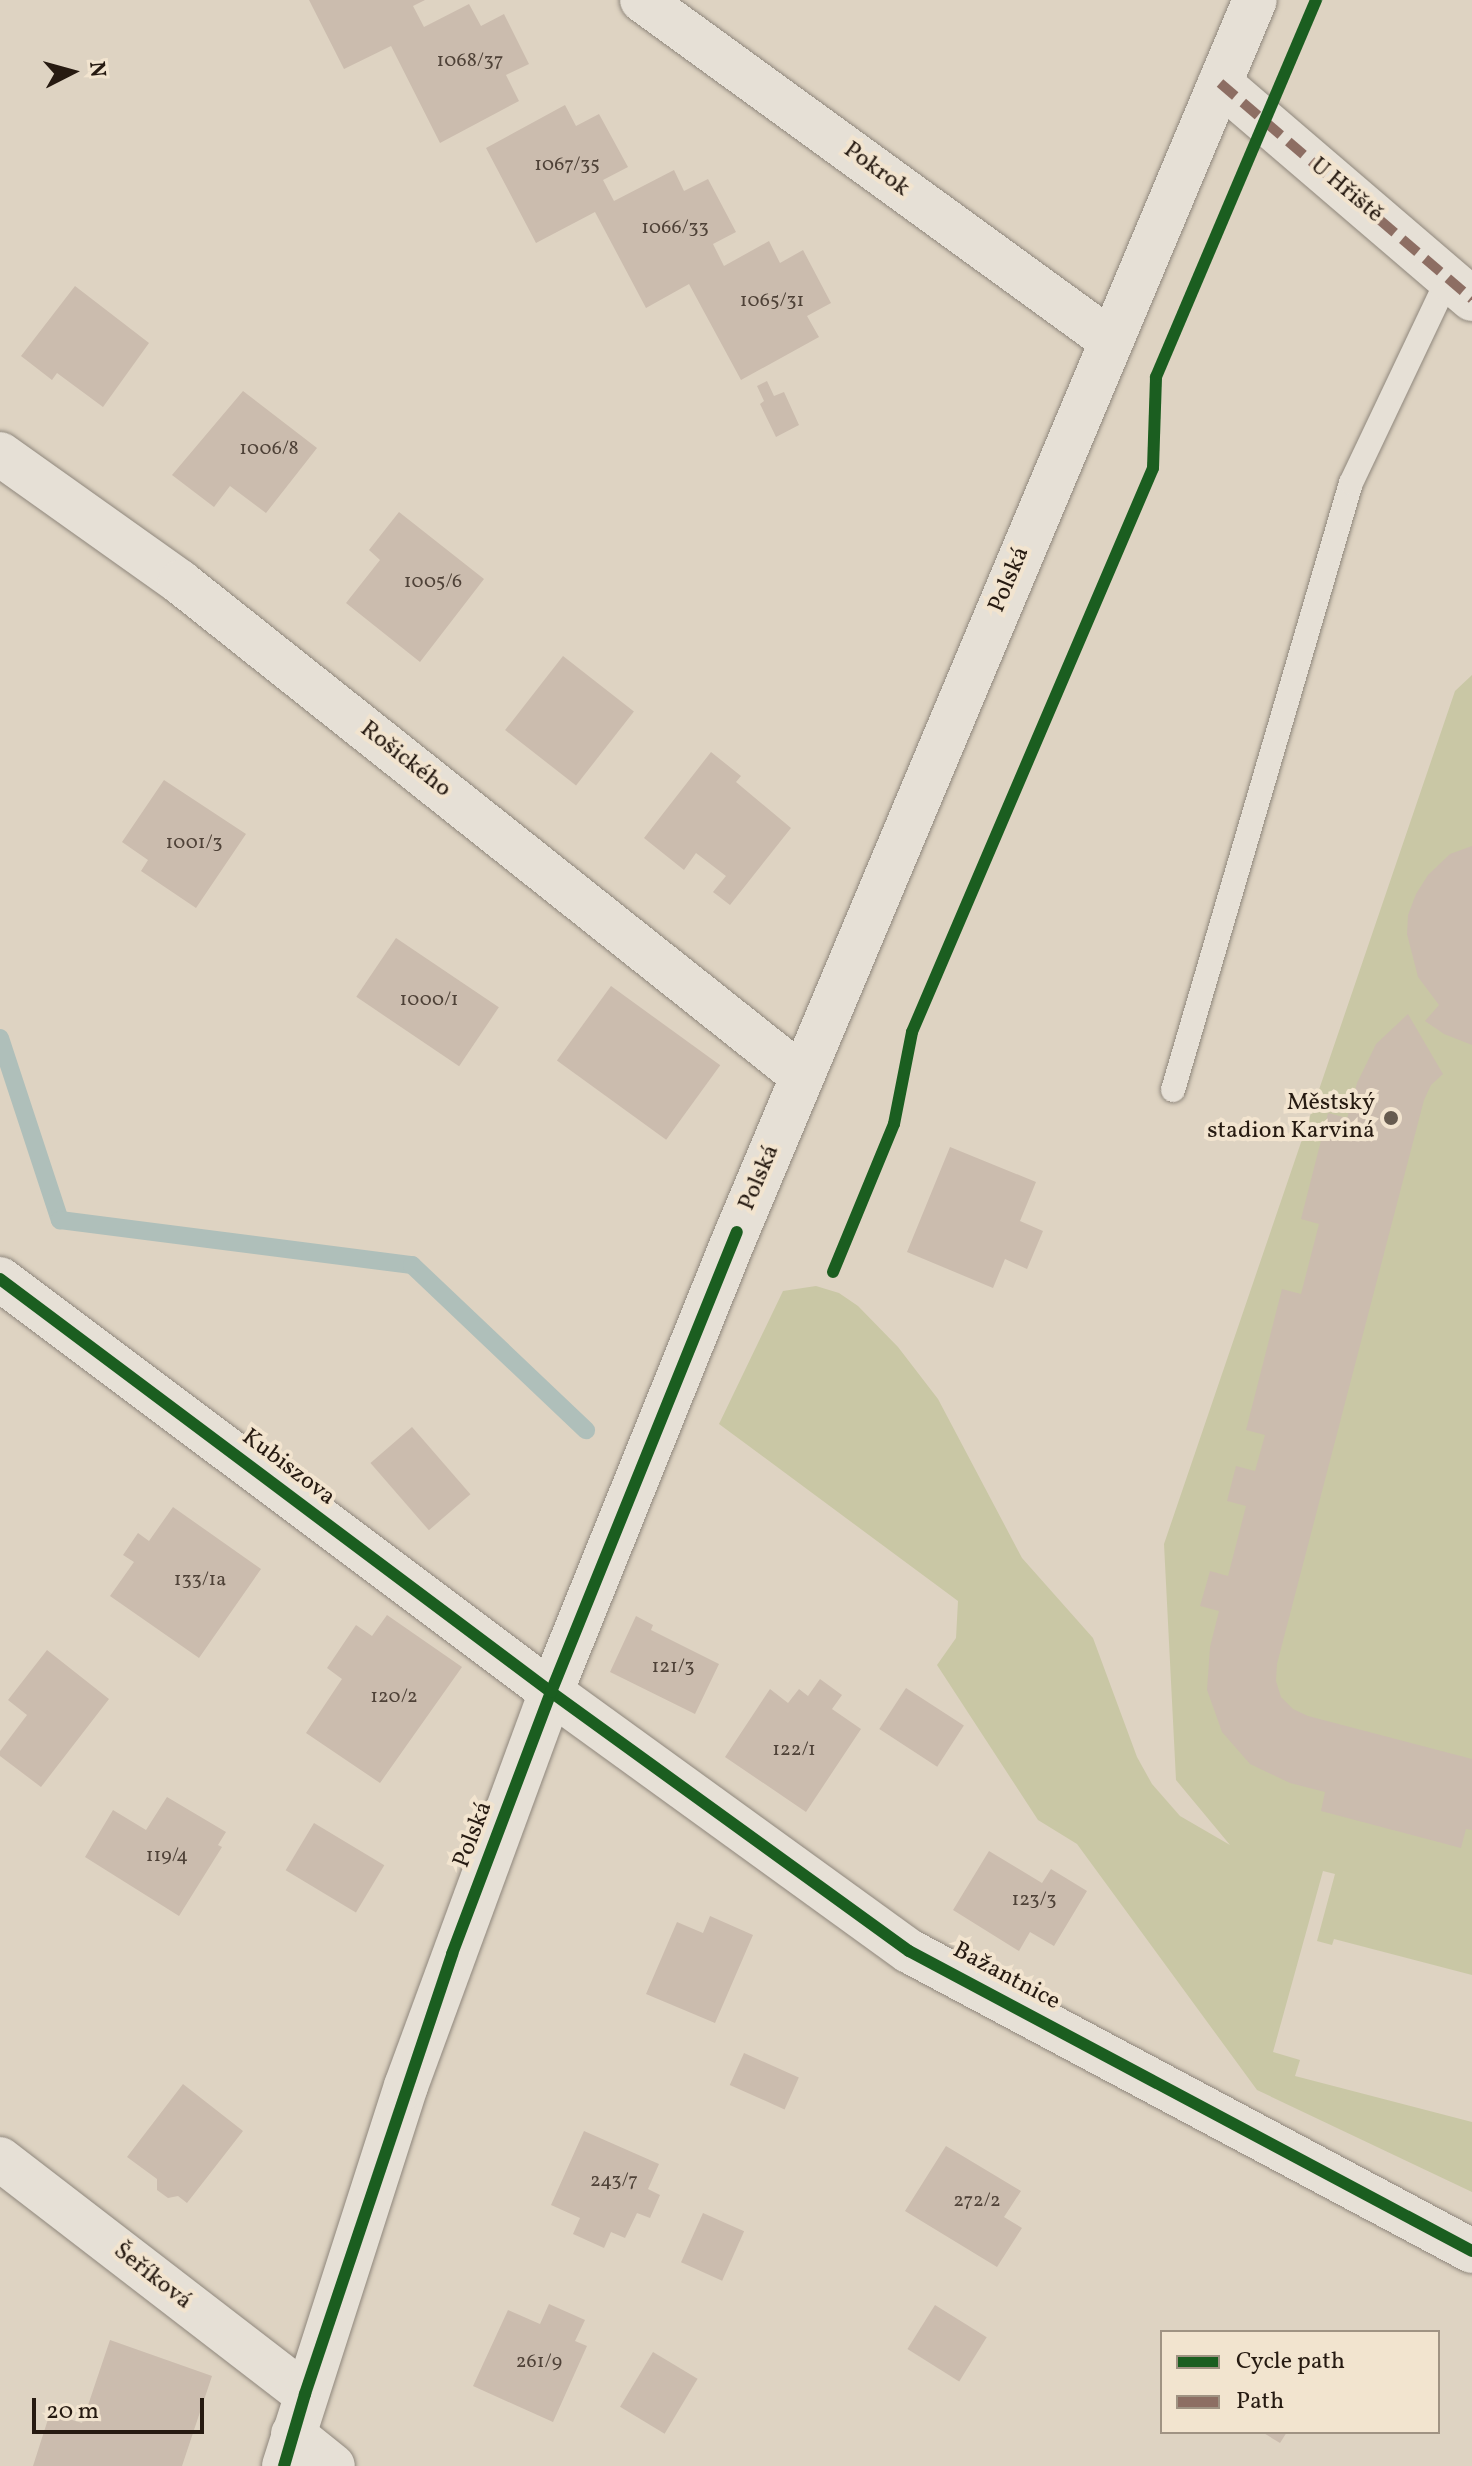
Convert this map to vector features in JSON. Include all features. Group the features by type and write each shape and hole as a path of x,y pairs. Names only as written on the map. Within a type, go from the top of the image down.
{"street":[{"name":"Pokrok","path":"642,0 1110,340"},
{"name":"Polská","path":"294,2431 452,1954 551,1692 802,1076 1255,0"},
{"name":"U Hřiště","path":"1220,83 1461,288"},
{"name":"Rošického","path":"0,454 180,582 802,1076"},
{"name":"Kubiszova","path":"0,1279 551,1692"},
{"name":"Bažantnice","path":"551,1692 909,1951 1472,2251"},
{"name":"Šeříková","path":"0,2159 333,2466"}],"lane":[{"path":"1173,1090 1351,483 1461,288"}],"shaded area":[{"name":"Městský stadion Karviná","path":"1472,675 1472,1975 1334,1939 1332,1945 1317,1941 1335,1874 1323,1871 1273,2052 1300,2060 1295,2076 1472,2122 1472,2192 1257,2090 1077,1844 1038,1820 937,1665 956,1638 958,1601 719,1424 783,1291 816,1286 839,1293 858,1306 898,1347 938,1399 1022,1558 1093,1638 1137,1757 1152,1784 1180,1816 1230,1845 1176,1780 1164,1544 1455,691"}],"building":[{"path":"309,0 425,0 413,6 424,27 469,4 481,26 504,14 529,64 506,75 519,101 440,143 391,46 344,69"},
{"path":"565,105 576,126 599,114 628,167 603,180 614,201 674,170 684,191 708,179 736,232 713,244 724,266 769,241 780,263 803,250 831,303 807,316 819,337 741,380 689,284 646,308 595,212 536,243 486,148"},
{"path":"75,286 149,343 103,407 57,373 52,380 21,356"},
{"path":"767,381 774,396 784,392 799,425 776,437 760,404 764,401 757,386"},
{"path":"243,391 317,448 266,513 230,486 214,507 172,475"},
{"path":"399,512 484,579 420,662 346,603 380,560 369,550"},
{"path":"563,656 634,711 576,785 505,730"},
{"path":"711,752 741,776 736,782 791,828 730,905 713,892 726,876 696,853 684,870 644,838"},
{"path":"164,780 246,834 196,908 141,871 148,860 122,842"},
{"path":"1472,846 1472,1045 1444,1034 1425,1021 1439,1005 1418,977 1407,934 1408,915 1428,875 1450,854"},
{"path":"396,938 499,1007 459,1066 356,997"},
{"path":"611,986 720,1065 666,1140 557,1060"},
{"path":"1408,1014 1443,1074 1431,1085 1424,1100 1277,1664 1276,1681 1281,1697 1293,1709 1308,1716 1472,1759 1472,1830 1466,1829 1461,1848 1321,1811 1325,1792 1290,1783 1250,1764 1222,1732 1207,1690 1210,1647 1219,1611 1200,1606 1210,1571 1228,1576 1246,1506 1227,1501 1236,1466 1255,1471 1265,1435 1246,1430 1282,1289 1301,1294 1319,1224 1301,1219 1328,1113 1347,1118 1357,1083 1376,1044"},
{"path":"950,1147 1036,1182 1020,1221 1043,1231 1027,1269 1005,1259 993,1288 907,1252"},
{"path":"412,1427 470,1494 429,1530 370,1463"},
{"path":"173,1507 261,1569 199,1658 110,1596 134,1562 123,1555 138,1533 149,1541"},
{"path":"387,1615 462,1667 380,1783 306,1733 342,1679 327,1668 356,1625 372,1636"},
{"path":"636,1616 653,1625 651,1630 719,1664 695,1714 610,1672"},
{"path":"47,1650 109,1699 41,1787 0,1756 0,1751 27,1715 8,1700"},
{"path":"820,1679 842,1695 832,1709 861,1729 806,1812 725,1757 770,1689 788,1703 799,1689 808,1696"},
{"path":"906,1688 964,1726 937,1767 879,1729"},
{"path":"167,1797 226,1832 218,1845 222,1847 179,1916 85,1857 113,1810 146,1830"},
{"path":"314,1823 384,1865 356,1912 286,1870"},
{"path":"989,1851 1042,1883 1051,1869 1087,1891 1054,1946 1030,1932 1019,1951 953,1910"},
{"path":"710,1916 753,1935 715,2023 646,1994 677,1922 703,1933"},
{"path":"744,2053 799,2077 785,2109 730,2085"},
{"path":"183,2084 243,2131 187,2203 178,2196 168,2198 157,2190 157,2179 127,2157"},
{"path":"584,2131 659,2164 648,2189 660,2195 650,2218 637,2213 625,2238 611,2232 604,2248 573,2234 580,2218 551,2205"},
{"path":"946,2146 1021,2191 1004,2217 1022,2228 997,2267 905,2211"},
{"path":"703,2213 744,2231 722,2281 681,2262"},
{"path":"549,2304 585,2320 575,2341 587,2346 553,2422 473,2386 508,2310 540,2324"},
{"path":"935,2305 987,2337 959,2381 907,2349"},
{"path":"110,2340 212,2376 182,2466 33,2466 50,2413 82,2423"},
{"path":"653,2352 698,2379 665,2434 620,2407"},
{"path":"1265,2434 1286,2434 1280,2443"}],"waterway":[{"path":"0,1038 60,1220 412,1265 586,1430"}],"marked path":[{"path":"1220,83 1472,299"}],"cycle path":[{"path":"833,1272 894,1124 912,1032 1153,468 1156,377 1316,0"},
{"path":"284,2466 305,2394 452,1954 551,1692 737,1232"},
{"path":"0,1279 551,1692 909,1951 1472,2251"}],"place":[{"name":"Městský stadion Karviná","path":"1391,1118"}]}
